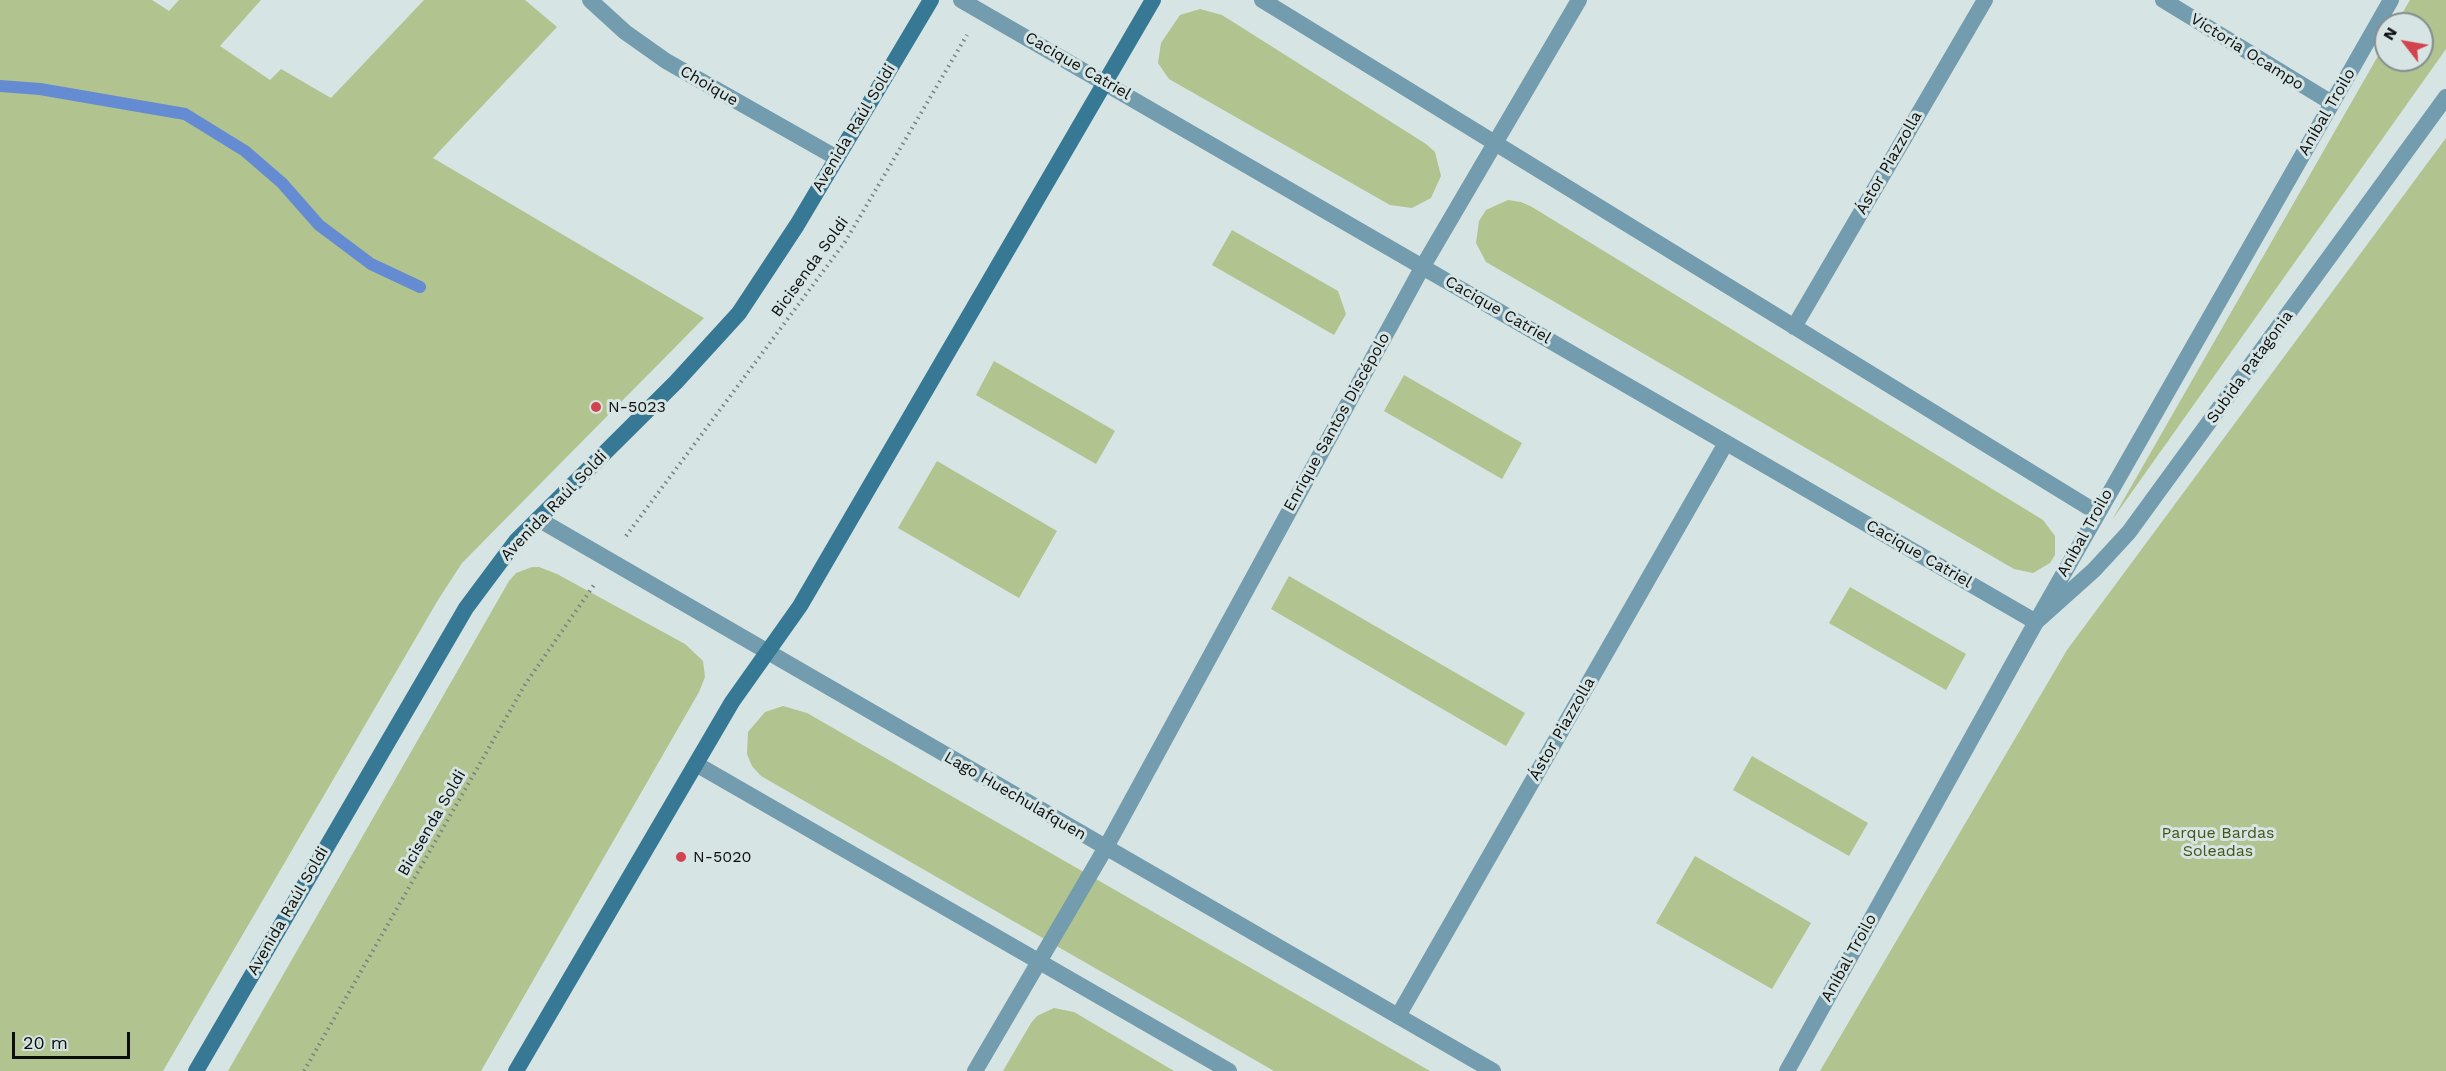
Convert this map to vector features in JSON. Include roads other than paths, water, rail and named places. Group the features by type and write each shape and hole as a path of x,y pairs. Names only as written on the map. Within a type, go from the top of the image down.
{"main road":[{"name":"Avenida Raúl Soldi","path":"196,1071 451,630 498,562 538,519 669,390 724,331 769,270 931,0"},
{"path":"516,1071 732,702 800,606 1153,0"}],"street":[{"name":"Choique","path":"590,0 625,32 659,57 837,158"},
{"name":"Cacique Catriel","path":"961,0 1106,81 2036,622"},
{"path":"1262,0 2096,512"},
{"name":"Enrique Santos Discépolo","path":"1039,962 1105,849 1423,266 1579,0"},
{"name":"Ástor Piazzolla","path":"1794,327 1985,0"},
{"name":"Victoria Ocampo","path":"2163,0 2332,104"},
{"name":"Aníbal Troilo","path":"1787,1071 2096,512 2391,0"},
{"name":"Subida Patagonia","path":"2036,622 2094,570 2129,532 2446,97"},
{"name":"Ástor Piazzolla","path":"1398,1016 1726,443"},
{"name":"Lago Huechulafquen","path":"538,519 1105,849 1493,1071"},
{"path":"696,764 1229,1071"},
{"path":"975,1071 1039,962"}],"waterway":[{"path":"0,86 40,89 185,114 245,151 282,183 319,225 371,264 420,287"}],"place":[{"name":"N-5023","path":"596,407"},
{"name":"N-5020","path":"681,857"}],"park label":[{"name":"Parque Bardas Soleadas","path":"2218,842"}]}
